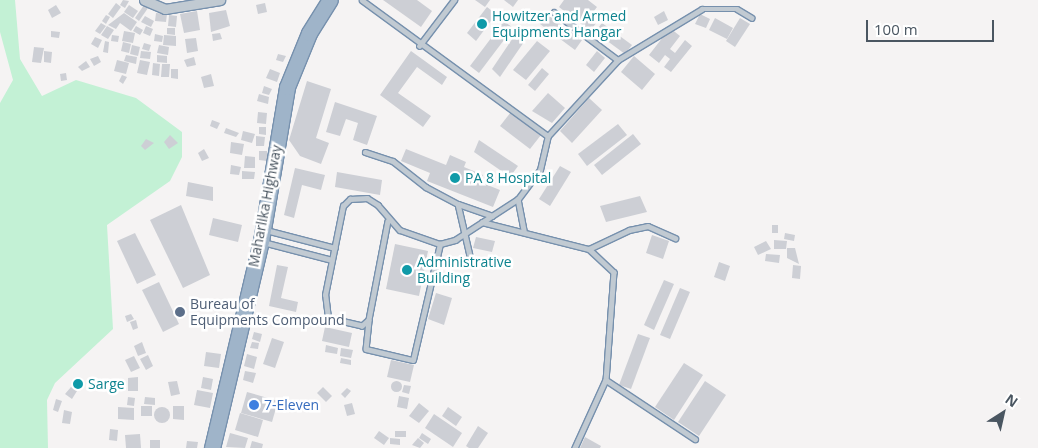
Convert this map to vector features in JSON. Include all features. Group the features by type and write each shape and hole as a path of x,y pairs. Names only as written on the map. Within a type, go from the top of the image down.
{"highway":[{"name":"Maharlika Highway","path":"212,448 262,236 287,86 309,33 330,0"}],"street":[{"path":"144,0 165,9 220,0"}],"lane":[{"path":"362,0 419,46 548,136"},
{"path":"419,46 454,0"},
{"path":"369,320 362,326 328,318 324,304 343,206 350,199 367,198 378,205 388,221 400,230 440,244 482,222 518,199 540,170 548,136 618,60 702,9 737,9 752,18"},
{"path":"554,12 618,60"},
{"path":"364,152 393,161 426,187 458,204 492,216"},
{"path":"518,199 524,230"},
{"path":"458,204 466,231 471,260"},
{"path":"388,221 369,320 366,349 414,360 440,244"},
{"path":"482,222 524,230 589,249 614,272 606,380 575,448"},
{"path":"589,249 629,230 648,226 675,238"},
{"path":"262,236 335,248"},
{"path":"262,236 332,260"},
{"path":"606,380 695,438"}],"green space":[{"path":"0,0 15,0 20,59 42,96 76,80 136,98 182,132 182,157 170,181 107,225 113,329 55,383 47,400 48,448 0,448 0,103 13,80 0,32"}],"building":[{"path":"123,0 129,1 125,8 120,5"},
{"path":"383,0 417,0 432,11 421,27"},
{"path":"475,0 490,0 485,7"},
{"path":"504,0 518,0 513,7"},
{"path":"564,0 588,0 597,7 590,16 597,22 590,31 559,7"},
{"path":"116,3 121,7 113,18 108,14"},
{"path":"265,3 267,12 258,14 256,5"},
{"path":"56,5 61,13 52,18 48,10"},
{"path":"129,5 138,11 133,18 124,12"},
{"path":"144,5 148,8 139,21 135,18"},
{"name":"Howitzer and Armed Equipments Hangar","path":"487,7 496,14 476,41 467,33"},
{"path":"226,10 230,26 211,32 209,13"},
{"path":"197,11 200,30 184,33 180,14"},
{"path":"664,11 668,20 658,25 654,17"},
{"path":"124,13 137,22 131,31 120,23 116,29 108,25"},
{"path":"156,13 167,14 166,22 155,21"},
{"path":"547,14 582,40 575,50 540,24"},
{"path":"700,14 710,19 706,28 695,24"},
{"path":"106,15 110,17 106,24 102,21"},
{"path":"169,15 177,16 176,27 168,26"},
{"path":"145,16 154,21 151,27 141,22"},
{"path":"715,18 733,28 727,39 709,30"},
{"path":"740,18 750,24 735,47 726,41"},
{"path":"504,21 513,28 479,73 470,66"},
{"path":"101,23 106,26 100,34 95,31"},
{"path":"602,23 632,45 625,54 595,32"},
{"path":"107,26 114,30 108,39 101,35"},
{"path":"136,26 143,30 140,35 133,31"},
{"path":"146,26 153,29 150,36 143,33"},
{"path":"167,28 175,28 175,35 167,34"},
{"path":"670,28 680,36 670,49 675,53 685,40 692,46 671,72 664,67 670,59 665,55 659,63 649,55"},
{"path":"519,29 528,36 500,77 492,69"},
{"path":"51,31 60,32 59,38 51,37"},
{"path":"124,31 135,33 133,43 122,41"},
{"path":"220,33 222,39 213,41 212,34"},
{"path":"155,34 163,36 162,42 154,41"},
{"path":"112,35 119,36 118,42 111,41"},
{"path":"164,35 176,36 176,46 163,45"},
{"path":"95,37 102,40 98,48 91,44"},
{"path":"196,38 198,51 187,53 185,39"},
{"path":"105,41 109,42 108,53 103,52"},
{"path":"537,41 550,51 526,80 513,70"},
{"path":"123,42 131,44 129,53 121,51"},
{"path":"144,43 151,45 149,51 142,49"},
{"path":"132,45 140,47 138,56 130,54"},
{"path":"159,45 169,47 168,55 157,53"},
{"path":"34,47 44,48 41,63 32,62"},
{"path":"44,51 52,52 51,63 44,62"},
{"path":"141,51 151,52 150,59 140,58"},
{"path":"411,51 447,77 442,85 417,67 398,93 431,116 423,127 380,95"},
{"path":"597,51 605,58 594,72 586,65"},
{"path":"278,54 286,56 283,62 276,60"},
{"path":"126,55 137,57 136,64 124,61"},
{"path":"157,55 167,56 167,63 157,62"},
{"path":"98,56 101,62 94,66 90,59"},
{"path":"634,56 655,74 642,90 621,72"},
{"path":"194,57 196,65 187,67 184,60"},
{"path":"117,60 129,63 126,74 114,71"},
{"path":"140,60 150,62 147,75 137,73"},
{"path":"86,61 90,67 82,71 78,67"},
{"path":"153,63 160,64 159,76 152,75"},
{"path":"162,64 170,64 169,77 161,77"},
{"path":"542,68 549,74 535,91 528,85"},
{"path":"171,69 178,69 178,79 171,78"},
{"path":"270,69 280,73 277,82 266,78"},
{"path":"66,73 67,80 61,81 60,74"},
{"path":"211,74 214,86 204,88 201,77"},
{"path":"122,75 127,77 123,84 119,81"},
{"path":"307,81 331,89 316,138 329,143 321,164 300,156 289,140"},
{"path":"264,86 272,89 269,95 262,93"},
{"path":"548,93 565,108 552,123 532,111"},
{"path":"259,94 269,97 268,104 257,101"},
{"path":"589,98 602,110 572,143 560,131"},
{"path":"335,102 377,116 367,145 353,140 358,123 346,119 340,136 326,132"},
{"path":"258,112 267,113 266,124 257,123"},
{"path":"511,112 541,135 530,149 500,126"},
{"path":"212,120 220,123 217,129 210,126"},
{"path":"618,124 627,135 587,166 578,154"},
{"path":"259,127 266,127 266,135 259,134"},
{"path":"226,128 239,133 236,137 224,133"},
{"path":"243,131 255,134 252,143 241,140"},
{"path":"633,134 641,144 602,175 594,165"},
{"path":"170,135 178,143 169,149 164,142"},
{"path":"256,136 265,137 264,146 256,146"},
{"path":"146,139 154,143 145,150 141,146"},
{"path":"479,140 518,166 510,177 474,152"},
{"path":"231,142 244,144 242,155 230,153"},
{"path":"204,149 209,158 202,161 198,153"},
{"name":"PA 8 Hospital","path":"406,149 446,165 450,155 466,162 464,167 483,175 480,182 500,190 493,207 427,181 430,173 401,161"},
{"path":"259,151 267,151 267,161 259,160"},
{"path":"245,156 255,157 255,168 244,168"},
{"path":"231,165 241,167 239,175 230,174"},
{"path":"560,166 571,172 550,206 539,199"},
{"path":"295,168 325,175 321,190 302,185 294,218 284,215"},
{"path":"242,171 255,172 254,179 242,179"},
{"path":"337,172 382,180 380,195 335,187"},
{"path":"188,182 213,187 213,201 186,196"},
{"path":"640,196 647,212 606,222 600,206"},
{"path":"181,205 210,275 183,288 150,220"},
{"path":"213,218 242,225 238,242 209,235"},
{"path":"772,225 778,225 778,233 772,233"},
{"path":"135,233 156,275 137,284 117,241"},
{"path":"785,233 795,235 794,241 784,239"},
{"path":"652,235 669,241 663,259 646,253"},
{"path":"476,237 495,241 492,252 473,248"},
{"path":"774,240 787,241 786,249 774,249"},
{"path":"766,241 771,249 758,255 754,247"},
{"name":"Administrative Building","path":"395,244 428,251 419,296 386,289"},
{"path":"787,248 795,248 799,264 787,258"},
{"path":"766,254 780,255 779,263 765,261"},
{"path":"719,262 730,266 725,281 714,277"},
{"path":"277,265 288,267 281,298 298,302 296,312 269,306"},
{"path":"793,265 801,266 800,279 792,278"},
{"path":"664,280 674,284 654,330 644,325"},
{"path":"159,282 179,324 163,332 142,290"},
{"path":"680,288 690,292 670,339 660,335"},
{"path":"436,293 452,298 444,325 428,319"},
{"path":"131,314 134,319 127,322 125,316"},
{"path":"251,318 259,319 258,327 250,325"},
{"path":"136,320 138,328 133,330 130,322"},
{"path":"325,327 352,333 349,347 322,341"},
{"path":"254,332 262,334 260,342 252,339"},
{"path":"638,334 650,338 631,389 619,385"},
{"path":"272,338 284,342 275,368 263,364"},
{"path":"142,342 146,353 138,356 134,346"},
{"path":"252,342 259,343 258,349 250,348"},
{"path":"326,345 338,348 337,354 325,352"},
{"path":"341,348 353,350 351,358 340,356"},
{"path":"206,352 221,354 219,368 204,366"},
{"path":"247,354 257,357 254,369 244,366"},
{"path":"148,355 153,366 146,370 140,359"},
{"path":"134,356 140,368 131,372 125,360"},
{"path":"341,358 351,360 351,365 340,363"},
{"path":"391,360 414,365 410,382 387,377"},
{"path":"684,363 703,375 674,420 655,407"},
{"path":"245,371 256,373 253,383 243,380"},
{"path":"138,377 138,391 128,391 128,378"},
{"path":"203,377 213,379 211,390 201,388"},
{"name":"Sarge","path":"77,379 84,384 79,390 73,385"},
{"path":"396,380 402,386 396,392 390,386"},
{"path":"177,381 180,394 171,396 168,382"},
{"path":"705,381 726,395 699,436 678,422"},
{"path":"404,385 411,386 409,394 402,392"},
{"path":"71,387 77,391 72,399 65,394"},
{"path":"323,387 332,396 326,402 317,393"},
{"path":"347,388 351,391 345,398 341,394"},
{"path":"197,390 213,393 210,408 194,405"},
{"path":"247,392 278,401 272,422 241,413"},
{"path":"399,396 409,398 407,409 397,407"},
{"path":"128,397 135,398 134,406 127,405"},
{"path":"145,397 155,398 155,405 144,404"},
{"path":"56,399 62,401 58,412 53,410"},
{"path":"352,403 355,414 347,416 344,405"},
{"path":"419,403 429,411 419,423 409,416"},
{"path":"141,406 152,406 152,416 141,416"},
{"path":"173,406 184,406 184,420 173,419"},
{"path":"118,407 134,408 134,420 118,419"},
{"path":"162,407 168,409 170,415 168,421 162,423 156,421 154,415 156,409"},
{"path":"448,407 462,417 456,426 442,416"},
{"path":"64,410 72,412 70,424 62,423"},
{"path":"240,413 263,420 258,437 235,430"},
{"path":"434,414 462,433 453,447 425,428"},
{"path":"478,426 488,433 478,448 469,448 466,446"},
{"path":"110,429 118,430 117,441 109,440"},
{"path":"379,431 389,438 384,445 374,438"},
{"path":"395,431 406,431 406,437 395,437"},
{"path":"230,433 248,438 245,448 226,447"},
{"path":"422,433 431,439 428,444 419,438"},
{"path":"140,434 141,448 126,448 125,435"},
{"path":"585,437 601,446 600,448 580,448"},
{"path":"390,438 400,439 400,445 390,444"},
{"path":"418,438 424,443 420,448 412,445"},
{"path":"150,440 160,440 160,448 150,448"},
{"path":"187,441 198,442 197,448 186,448"},
{"path":"252,441 263,444 262,448 250,448"}],"place":[{"name":"Howitzer and Armed Equipments Hangar","path":"482,24"},
{"name":"PA 8 Hospital","path":"455,178"},
{"name":"Administrative Building","path":"407,270"},
{"name":"Bureau of Equipments Compound","path":"180,312"},
{"name":"Sarge","path":"78,384"},
{"name":"7-Eleven","path":"254,405"}]}
